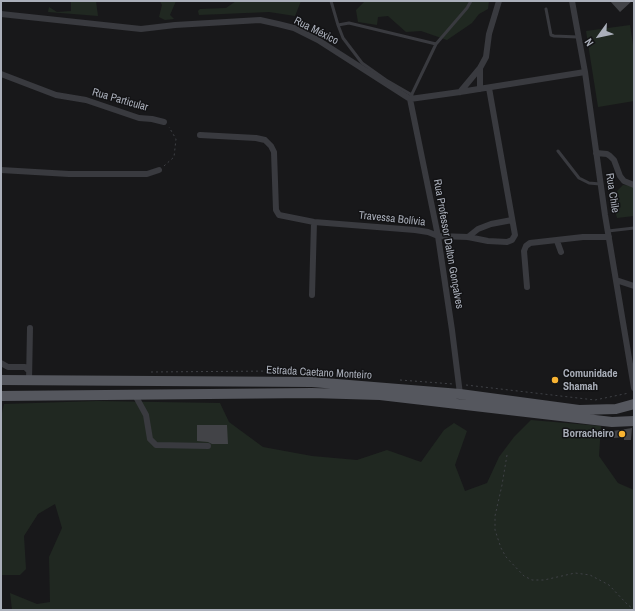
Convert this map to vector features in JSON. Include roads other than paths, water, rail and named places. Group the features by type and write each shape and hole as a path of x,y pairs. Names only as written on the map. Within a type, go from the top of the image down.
{"main road":[{"name":"Estrada Caetano Monteiro","path":"1,380 312,382 460,394 579,410 616,408 634,404"},
{"name":"Estrada Caetano Monteiro","path":"1,396 312,393 380,395 612,422 634,421"}],"street":[{"path":"460,92 480,68 486,57 489,34 499,1"},
{"name":"Rua Chile","path":"572,1 585,72 600,184 634,388"},
{"name":"Rua México","path":"1,14 141,29 175,25 260,20 294,28 318,40 411,97"},
{"path":"480,68 480,89"},
{"path":"411,97 488,88 585,72"},
{"name":"Rua Particular","path":"1,74 56,95 86,100 139,118 164,122"},
{"name":"Travessa Bolívia","path":"200,135 256,138 265,140 271,146 274,152 276,210 279,215 314,222 422,231 438,236 468,237 488,241 507,242 512,240 515,235 488,88"},
{"name":"Rua Professor Dalton Gonçalves","path":"411,97 438,236 460,394"},
{"path":"596,153 607,154 610,156 614,160 620,176 624,181 634,185"},
{"path":"1,170 69,174 146,174 159,170"},
{"path":"468,237 478,229 491,224 512,220"},
{"path":"312,295 314,222"},
{"path":"527,288 524,251 530,242 609,234"},
{"path":"557,240 561,252"},
{"path":"616,280 634,286"},
{"path":"30,328 30,381"},
{"path":"1,363 8,367 25,367 29,370"},
{"path":"135,395 146,415 150,439 156,445 208,446"}],"lane":[{"path":"331,1 343,38 362,63 411,97 436,44 467,8 471,1"},
{"path":"546,9 551,35 578,37"},
{"path":"338,25 349,23 436,44"},
{"path":"558,151 579,178 589,183 600,184"},
{"path":"609,234 634,228"}],"place":[{"name":"Comunidade Shamah","path":"555,380"},
{"name":"Borracheiro","path":"622,434"}]}
